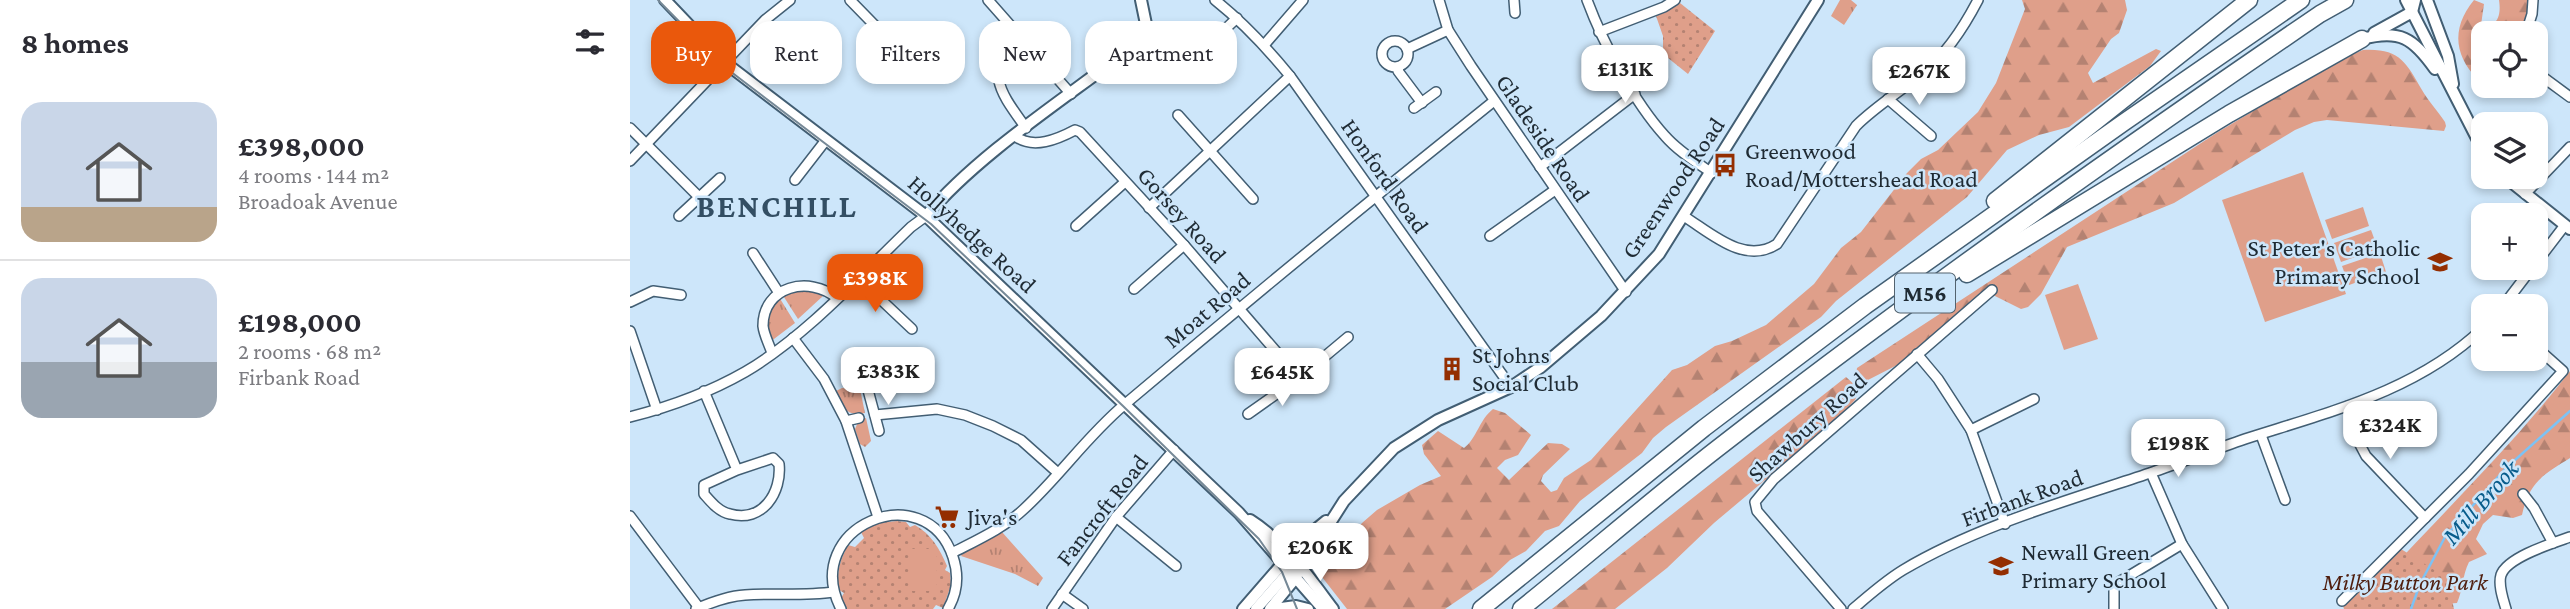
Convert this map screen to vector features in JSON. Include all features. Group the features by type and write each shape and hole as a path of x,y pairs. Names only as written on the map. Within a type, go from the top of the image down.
{"highway":[{"name":"M56","path":"1481,609 1704,428 1865,306 2249,0"},
{"name":"M56","path":"1865,306 2301,0"},
{"name":"M56","path":"1521,609 1717,448 1881,325 2134,141 2320,14 2345,0"},
{"name":"M56","path":"1881,325 2229,114 2362,39"}],"street":[{"name":"Hollyhedge Road","path":"665,0 685,21"},
{"path":"736,49 790,0"},
{"path":"850,0 870,21"},
{"path":"988,0 1008,21"},
{"path":"1141,0 1145,21"},
{"name":"Honford Road","path":"1215,0 1265,44 1290,76 1511,387"},
{"path":"1265,44 1303,0"},
{"path":"1514,0 1515,13"},
{"path":"1587,0 1599,32 1635,94 1665,136 1712,173"},
{"path":"1599,32 1664,7 1675,0"},
{"name":"Greenwood Road","path":"1243,609 1288,571 1301,568 1331,517 1369,472 1394,448 1438,420 1511,387 1569,344 1626,292 1660,254 1685,217 1818,0"},
{"path":"1685,217 1736,248 1760,253 1769,250 1786,234 1856,126 1927,70 1967,23 1978,0"},
{"path":"2427,0 2448,56 2455,97"},
{"path":"2530,21 2533,0"},
{"name":"Gladeside Road","path":"1442,1 1448,30 1626,292"},
{"path":"2362,39 2410,3 2471,127"},
{"path":"1234,21 1237,18"},
{"path":"1406,49 1448,30"},
{"path":"2362,39 2390,34 2412,42 2455,97"},
{"path":"1399,66 1386,64 1382,56 1384,47 1394,41 1402,43 1406,49 1407,58 1398,71 1418,105 1436,92"},
{"name":"Hollyhedge Road","path":"736,72 926,216 1239,513 1322,609"},
{"path":"1149,208 1290,76"},
{"path":"2548,81 2570,97"},
{"path":"630,160 702,84"},
{"path":"1000,84 1003,96 1026,128"},
{"path":"1063,84 1072,94"},
{"path":"630,417 657,410 746,371 793,338 955,187 1085,84"},
{"path":"1540,167 1635,94"},
{"path":"1888,99 1931,136"},
{"name":"Moat Road","path":"952,553 1010,521 1092,434 1126,404 1239,307 1494,101"},
{"path":"1178,115 1253,199"},
{"path":"630,128 699,197"},
{"name":"Gorsey Road","path":"1016,136 1023,141 1048,142 1075,130 1080,132 1184,245 1299,378"},
{"path":"795,180 826,140"},
{"path":"2525,194 2570,147"},
{"path":"678,216 720,178"},
{"path":"1076,226 1125,182"},
{"path":"2519,189 2568,227 2548,250"},
{"path":"1490,236 1555,190"},
{"path":"1134,289 1184,245"},
{"path":"753,253 779,293"},
{"path":"858,278 912,329"},
{"path":"2512,294 2523,280"},
{"path":"772,353 763,323 767,309 779,293 799,285 810,285 821,288 836,298"},
{"name":"Shawbury Road","path":"1841,609 1757,511 1755,502 1774,479 1992,290"},
{"path":"630,302 653,291 681,295"},
{"path":"630,331 657,410"},
{"path":"1248,414 1299,378 1348,337"},
{"path":"793,338 824,379 846,421 878,517"},
{"name":"Firbank Road","path":"1853,609 1902,571 1940,550 2004,524 2389,390 2428,370 2471,339"},
{"path":"1917,354 1938,379 1971,430 2004,524"},
{"path":"2342,601 2520,420 2563,371 2548,358"},
{"path":"868,390 879,431"},
{"path":"704,391 737,470"},
{"path":"1971,430 2034,399"},
{"path":"2348,406 2357,439 2366,456 2425,518"},
{"path":"875,415 937,409 965,415 1021,440 1058,473"},
{"path":"846,421 859,418"},
{"path":"2261,435 2285,500"},
{"name":"Fancroft Road","path":"1052,609 1116,517 1174,450"},
{"path":"767,458 773,458 779,464 780,477 776,492 764,508 748,514 730,514 715,506 704,494 705,485 737,470 767,458"},
{"path":"2151,473 2182,544 2223,609"},
{"path":"2523,494 2553,543"},
{"name":"Hollyhedge Road","path":"1239,513 1264,529 1291,554 1333,609"},
{"path":"841,609 834,592 834,567 842,545 855,529 878,517 900,515 914,517 928,524 937,531 952,553 957,579 954,597 948,609"},
{"path":"630,516 698,609 715,601 742,595 789,596 834,592"},
{"path":"1116,517 1176,566"},
{"name":"Greenwood Road","path":"1272,609 1288,571 1291,554 1304,539 1331,517"},
{"path":"2506,609 2500,578 2505,568 2532,551 2570,537"},
{"path":"2114,609 2114,588 2119,582 2182,544"},
{"path":"1256,609 1288,571"},
{"name":"Fancroft Road","path":"1062,594 1083,609"},
{"path":"1272,609 1296,606 1308,609"}],"green space":[{"path":"1840,0 1851,0 1857,5 1844,25 1831,16"},
{"path":"2022,0 2125,0 2127,10 2119,33 2111,39 2088,73 2093,83 2156,49 2161,51 2150,66 2069,127 2039,135 2007,150 1967,197 1836,301 1821,317 1666,427 1642,453 1580,501 1559,526 1545,531 1526,551 1510,560 1492,577 1445,609 1347,609 1322,577 1318,563 1337,554 1362,523 1377,510 1441,476 1424,454 1422,445 1438,431 1464,448 1493,409 1505,413 1531,435 1518,455 1505,460 1497,468 1509,480 1548,443 1562,444 1570,449 1543,475 1541,481 1551,492 1557,490 1564,478 1591,460 1672,370 1687,365 1715,346 1766,325 1814,284 1841,248 1861,232 1907,173 1921,159 1938,150 1978,112 1996,83 2025,9"},
{"path":"2474,0 2484,4 2482,21 2471,21 2471,71 2461,54 2459,44 2461,22"},
{"path":"2499,0 2533,0 2529,21 2496,21 2500,10"},
{"path":"1680,3 1715,31 1688,74 1663,54 1663,36 1656,16"},
{"path":"2363,50 2385,51 2406,65 2445,122 2444,131 2327,120 2314,122 2295,130 2174,203 2067,247 2041,294 2028,307 2021,309 1991,294 1905,361 1866,381 1856,374 1857,368 2218,132 2339,60"},
{"path":"2303,172 2346,294 2265,322 2222,200"},
{"path":"2363,207 2369,226 2332,239 2325,220"},
{"path":"2371,230 2378,249 2341,262 2334,243"},
{"path":"2380,253 2386,272 2349,285 2342,266"},
{"path":"2078,284 2098,339 2064,350 2045,295"},
{"path":"809,289 823,296 798,319 782,294 791,290"},
{"path":"779,297 795,323 770,342 766,329 767,318"},
{"path":"2570,371 2570,458 2552,469 2533,487 2522,515 2513,518 2493,515 2483,524 2476,539 2487,554 2469,562 2457,603 2443,604 2385,576 2503,450"},
{"path":"1846,377 1857,387 1855,400 1834,422 1714,523 1667,568 1615,609 1552,609"},
{"path":"842,388 860,389 865,413 854,414 843,407 834,392"},
{"path":"866,418 871,441 865,447 860,444 855,429 859,420"},
{"path":"897,521 921,529 941,554 947,566 945,570 950,573 951,585 943,608 936,605 933,609 847,609 841,598 844,593 839,590 838,572 848,545 855,547 864,538 861,532 878,523"},
{"path":"1002,532 1043,578 1038,586 1015,574 961,556"},
{"path":"911,549 936,549 936,591 911,591"},
{"name":"Milky Button Park","path":"2401,549 2447,578 2454,609 2344,609 2343,606"}],"waterway":[{"name":"Mill Brook","path":"2411,609 2420,584 2445,537 2506,468 2570,411"}],"tram line":[{"path":"658,0 722,65 931,224 1123,406 1259,539 1282,572 1297,609"}],"place":[{"name":"Greenwood Road/Mottershead Road","path":"1725,165"},
{"name":"St Peter's Catholic Primary School","path":"2440,262"},
{"name":"St Johns Social Club","path":"1452,369"},
{"name":"Jiva's","path":"947,517"},
{"name":"Newall Green Primary School","path":"2001,566"}],"district":[{"name":"BENCHILL","path":"777,206"}]}
